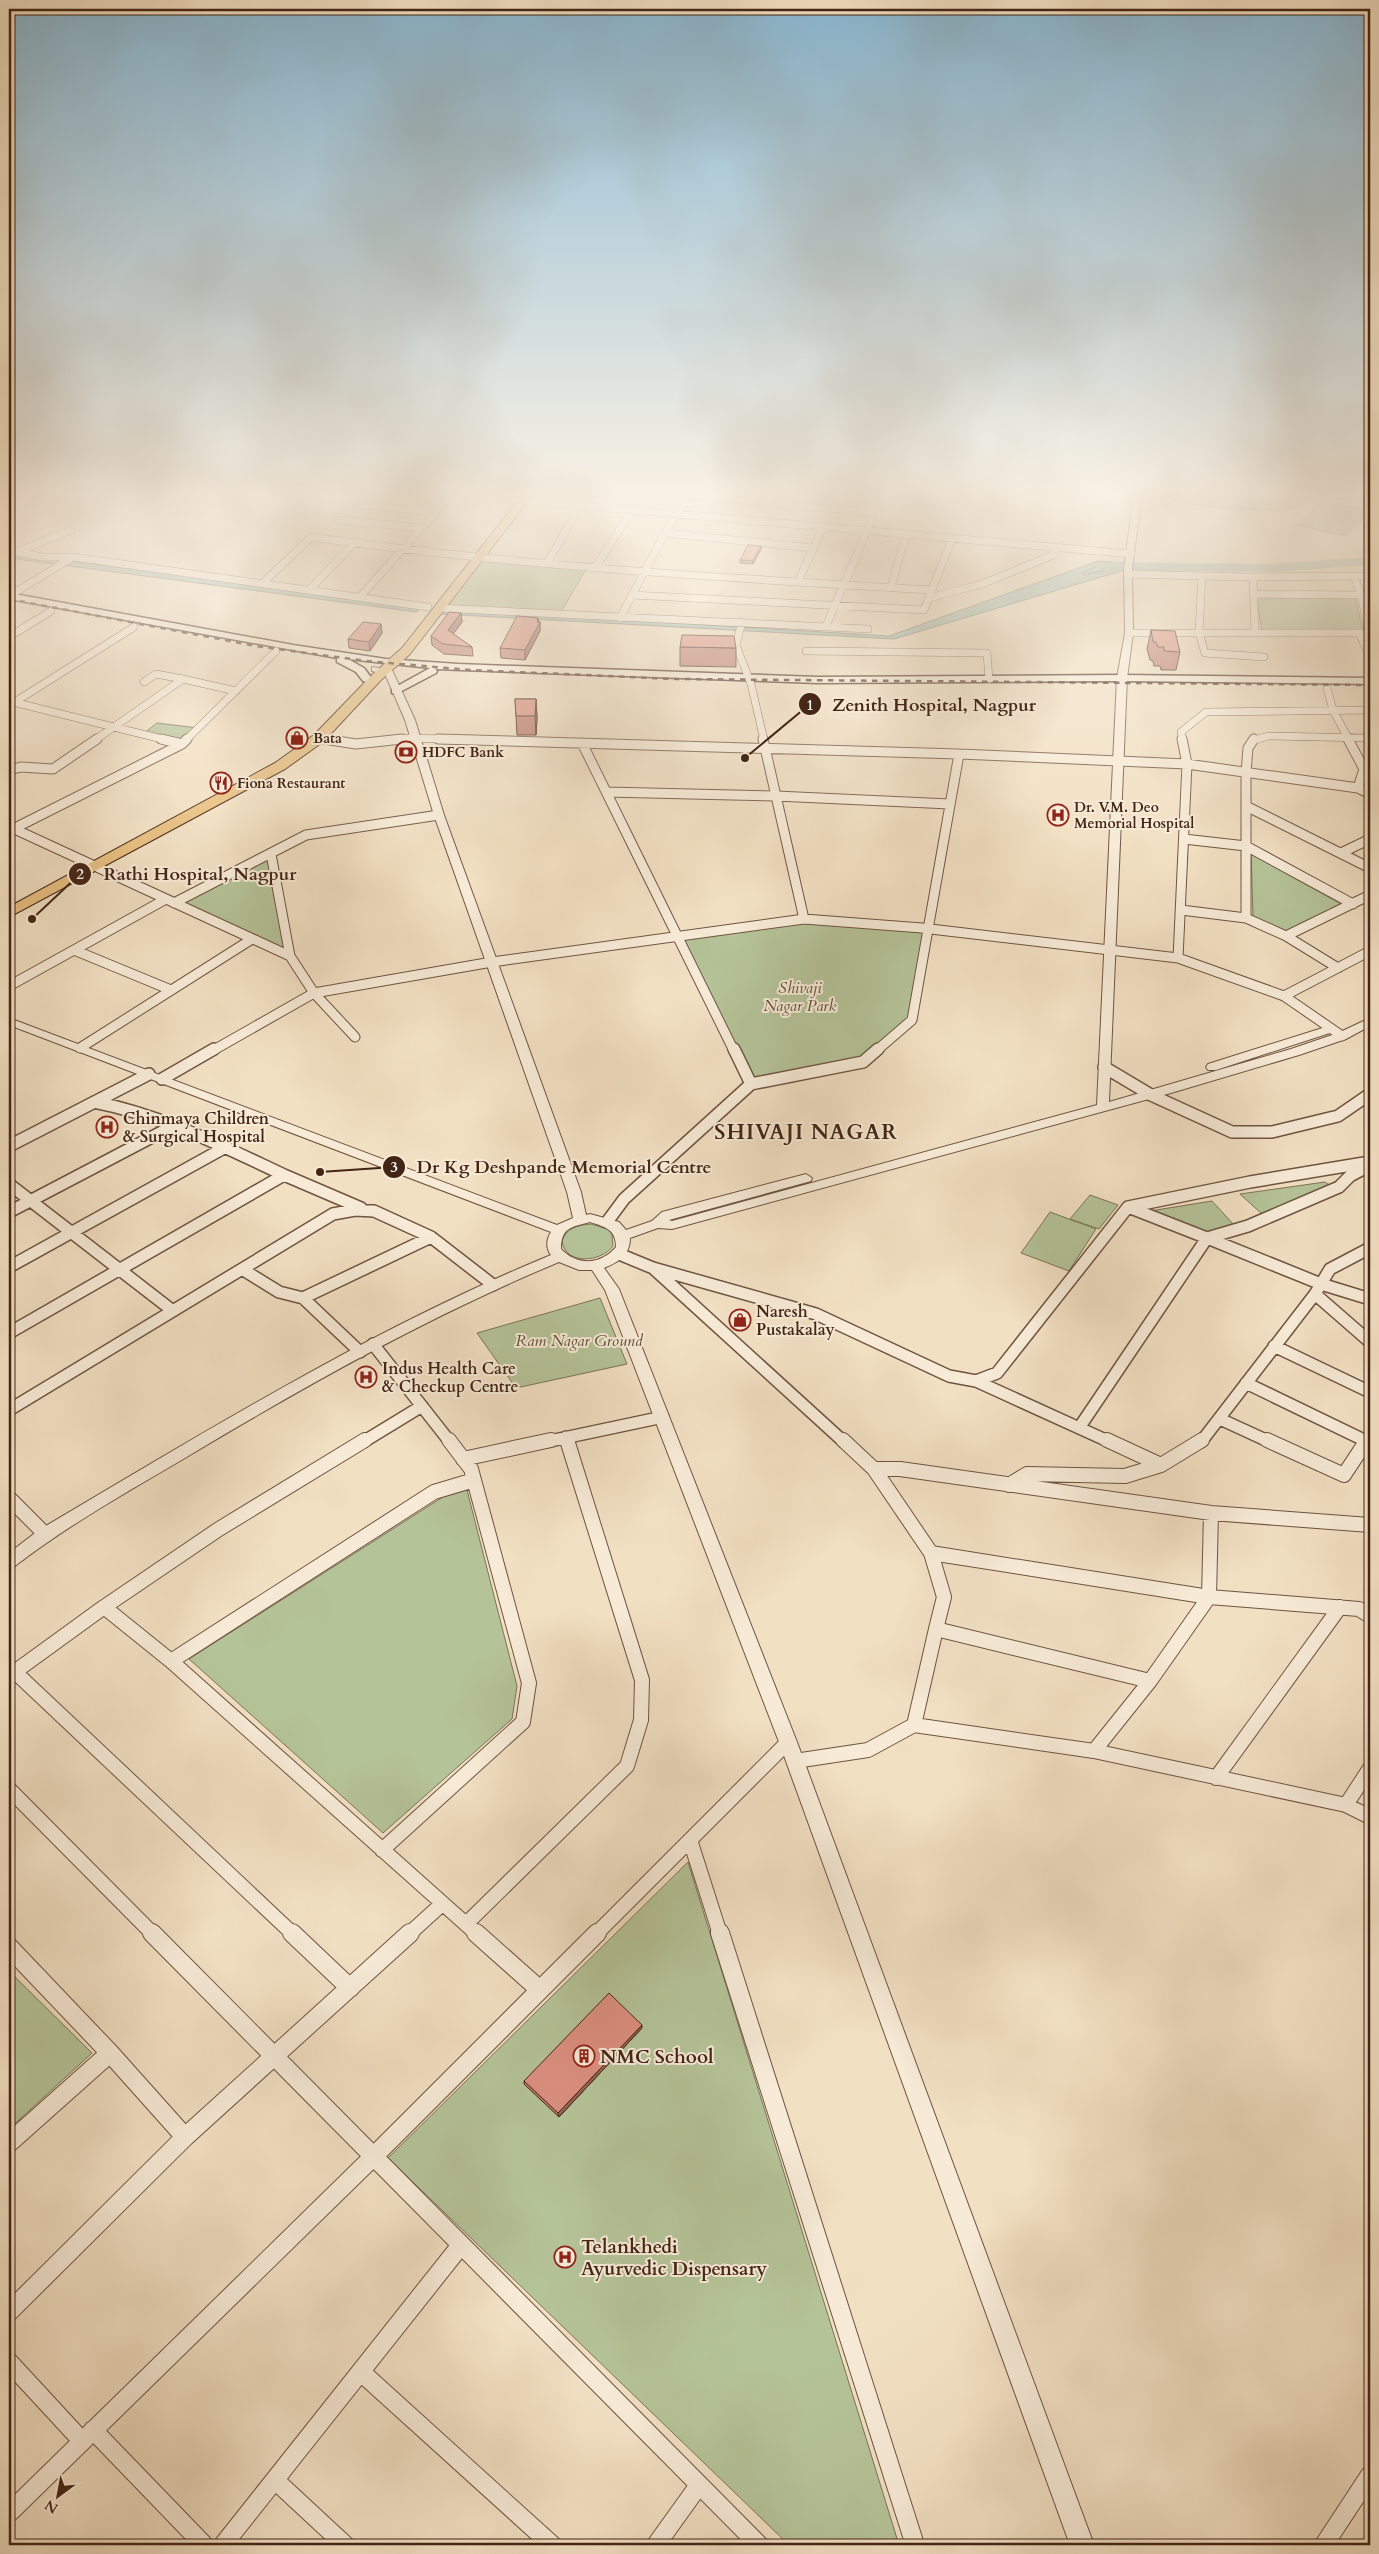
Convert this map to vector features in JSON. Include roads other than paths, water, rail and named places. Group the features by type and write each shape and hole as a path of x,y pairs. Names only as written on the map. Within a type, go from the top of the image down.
{"main road":[{"path":"58,612 381,668 432,672 749,680 1122,683 1370,681"},
{"path":"95,612 381,668"},
{"path":"9,904 90,866 280,766 319,738 429,612"},
{"path":"421,665 410,651 430,612"},
{"path":"9,913 272,764 311,737 381,668 413,642"},
{"path":"341,660 360,670 421,665 749,680 989,679 1370,688"},
{"path":"396,691 432,672"}],"street":[{"path":"9,637 49,612"},
{"path":"521,612 868,629"},
{"path":"620,618 623,612"},
{"path":"826,626 832,612"},
{"path":"1103,1104 1122,683 1129,633 1129,612"},
{"path":"1200,612 1199,633 1205,654 1264,657"},
{"path":"1254,612 1255,633"},
{"path":"1129,633 1370,633 1365,612"},
{"path":"741,623 736,645 749,680 804,919"},
{"path":"10,703 134,626"},
{"path":"1359,633 1370,657"},
{"path":"11,829 182,744 276,651"},
{"path":"806,651 987,653 989,679"},
{"path":"381,668 389,672 410,720 439,815 574,1192 580,1219"},
{"path":"144,682 156,674 236,691"},
{"path":"9,770 21,767 53,769 183,679"},
{"path":"1327,688 1333,710 1347,738 1367,769 1358,788"},
{"path":"10,703 182,744"},
{"path":"1178,958 1187,764 1181,732 1206,712 1370,710"},
{"path":"1246,918 1246,773 1248,748 1255,738 1268,736 1370,738"},
{"path":"319,738 356,744 414,738 765,747 1187,764 1358,788 1370,794"},
{"path":"582,743 751,1084"},
{"path":"607,1222 624,1199 751,1084 863,1062 912,1020 959,754"},
{"path":"607,792 776,796 950,804"},
{"path":"1246,806 1370,868"},
{"path":"9,986 170,901 271,854 288,843 306,835 439,815"},
{"path":"11,829 290,956"},
{"path":"1184,839 1246,846 1353,904"},
{"path":"1341,853 1370,839"},
{"path":"271,854 290,956 314,993 355,1037"},
{"path":"1286,936 1370,895"},
{"path":"1180,910 1246,918 1286,936 1338,968"},
{"path":"162,1079 314,993 493,962 804,919 928,928 1111,952 1178,958 1284,996 1337,1033"},
{"path":"80,1048 252,938"},
{"path":"74,950 171,990"},
{"path":"1284,996 1370,952"},
{"path":"1337,1033 1370,1014"},
{"path":"623,1236 657,1224 672,1225 1146,1092 1370,1022"},
{"path":"10,1023 558,1230"},
{"path":"1104,1067 1146,1092 1232,1132 1272,1132 1338,1116 1370,1094"},
{"path":"9,1146 149,1074"},
{"path":"94,1102 117,1106 173,1126 365,1210"},
{"path":"9,1212 173,1126"},
{"path":"9,1267 224,1148"},
{"path":"976,1382 997,1373 1128,1207 1250,1182 1370,1163"},
{"path":"1078,1428 1207,1238 1248,1226 1339,1187 1350,1176 1370,1163"},
{"path":"9,1333 284,1175"},
{"path":"9,1184 173,1311"},
{"path":"1128,1207 1207,1238 1318,1289 1370,1299"},
{"path":"9,1410 333,1214 365,1210 374,1211 430,1237 493,1285"},
{"path":"580,1219 607,1222 614,1225 623,1236 623,1248 619,1254 596,1266 575,1265 559,1257 552,1244 558,1230 580,1219"},
{"path":"242,1269 290,1298 302,1298 430,1237"},
{"path":"1009,1484 1027,1474 1125,1476 1161,1465 1202,1442 1318,1289 1330,1269 1370,1248"},
{"path":"619,1254 653,1268 816,1314 949,1376 976,1382 1161,1465"},
{"path":"9,1562 45,1534 374,1344 469,1294 559,1257"},
{"path":"596,1266 612,1289 788,1742 1082,2545"},
{"path":"653,1268 874,1469 931,1553 944,1597 914,1725"},
{"path":"1318,1289 1370,1342"},
{"path":"302,1298 360,1352"},
{"path":"374,1344 471,1470 529,1683 523,1722 382,1850"},
{"path":"1274,1346 1370,1392"},
{"path":"1220,1419 1344,1475 1368,1441 1246,1383"},
{"path":"350,1988 12,1674 104,1607 219,1529 422,1406"},
{"path":"462,1459 663,1417"},
{"path":"466,1924 627,1766 641,1720 642,1680 566,1437"},
{"path":"874,1469 900,1469 1211,1513 1370,1525"},
{"path":"171,1661 434,1492 474,1480"},
{"path":"9,1498 45,1534"},
{"path":"1094,1751 1150,1681 1209,1597 1211,1513"},
{"path":"931,1553 1209,1597 1359,1609 1370,1616"},
{"path":"104,1607 171,1661 540,1990"},
{"path":"1216,1778 1340,1607"},
{"path":"936,1629 1150,1681"},
{"path":"795,1761 868,1750 914,1725 1094,1751 1346,1805 1370,1817"},
{"path":"9,2513 374,2157 788,1742"},
{"path":"1346,1805 1370,1768"},
{"path":"9,1789 759,2545"},
{"path":"690,1840 915,2545"},
{"path":"9,2312 185,2137 442,1904"},
{"path":"9,1947 185,2137"},
{"path":"9,2143 110,2054"},
{"path":"223,2545 276,2481 461,2245"},
{"path":"9,2363 204,2545"},
{"path":"361,2372 552,2545"},
{"path":"1324,2545 1370,2475"},
{"path":"276,2481 345,2545"},
{"path":"656,2545 699,2485"}],"water":[{"path":"450,612 558,616 889,636 955,612 984,612 894,639 441,614"}],"railway":[{"path":"78,612 256,646 366,661 470,670 677,679 1370,685"}],"place":[{"name":"Bata","path":"297,738"},
{"name":"HDFC Bank","path":"406,752"},
{"name":"Zenith Hospital, Nagpur","path":"745,758"},
{"name":"Fiona Restaurant","path":"221,783"},
{"name":"Dr. V.M. Deo Memorial Hospital","path":"1058,815"},
{"name":"Rathi Hospital, Nagpur","path":"32,919"},
{"name":"Chinmaya Children & Surgical Hospital","path":"107,1127"},
{"name":"Dr Kg Deshpande Memorial Centre","path":"320,1172"},
{"name":"Naresh Pustakalay","path":"740,1320"},
{"name":"Indus Health Care & Checkup Centre","path":"366,1377"},
{"name":"NMC School","path":"584,2056"},
{"name":"Telankhedi Ayurvedic Dispensary","path":"565,2257"}],"district":[{"name":"SHIVAJI NAGAR","path":"806,1132"}],"park label":[{"name":"Shivaji Nagar Park","path":"800,996"},
{"name":"Ram Nagar Ground","path":"579,1340"}]}
